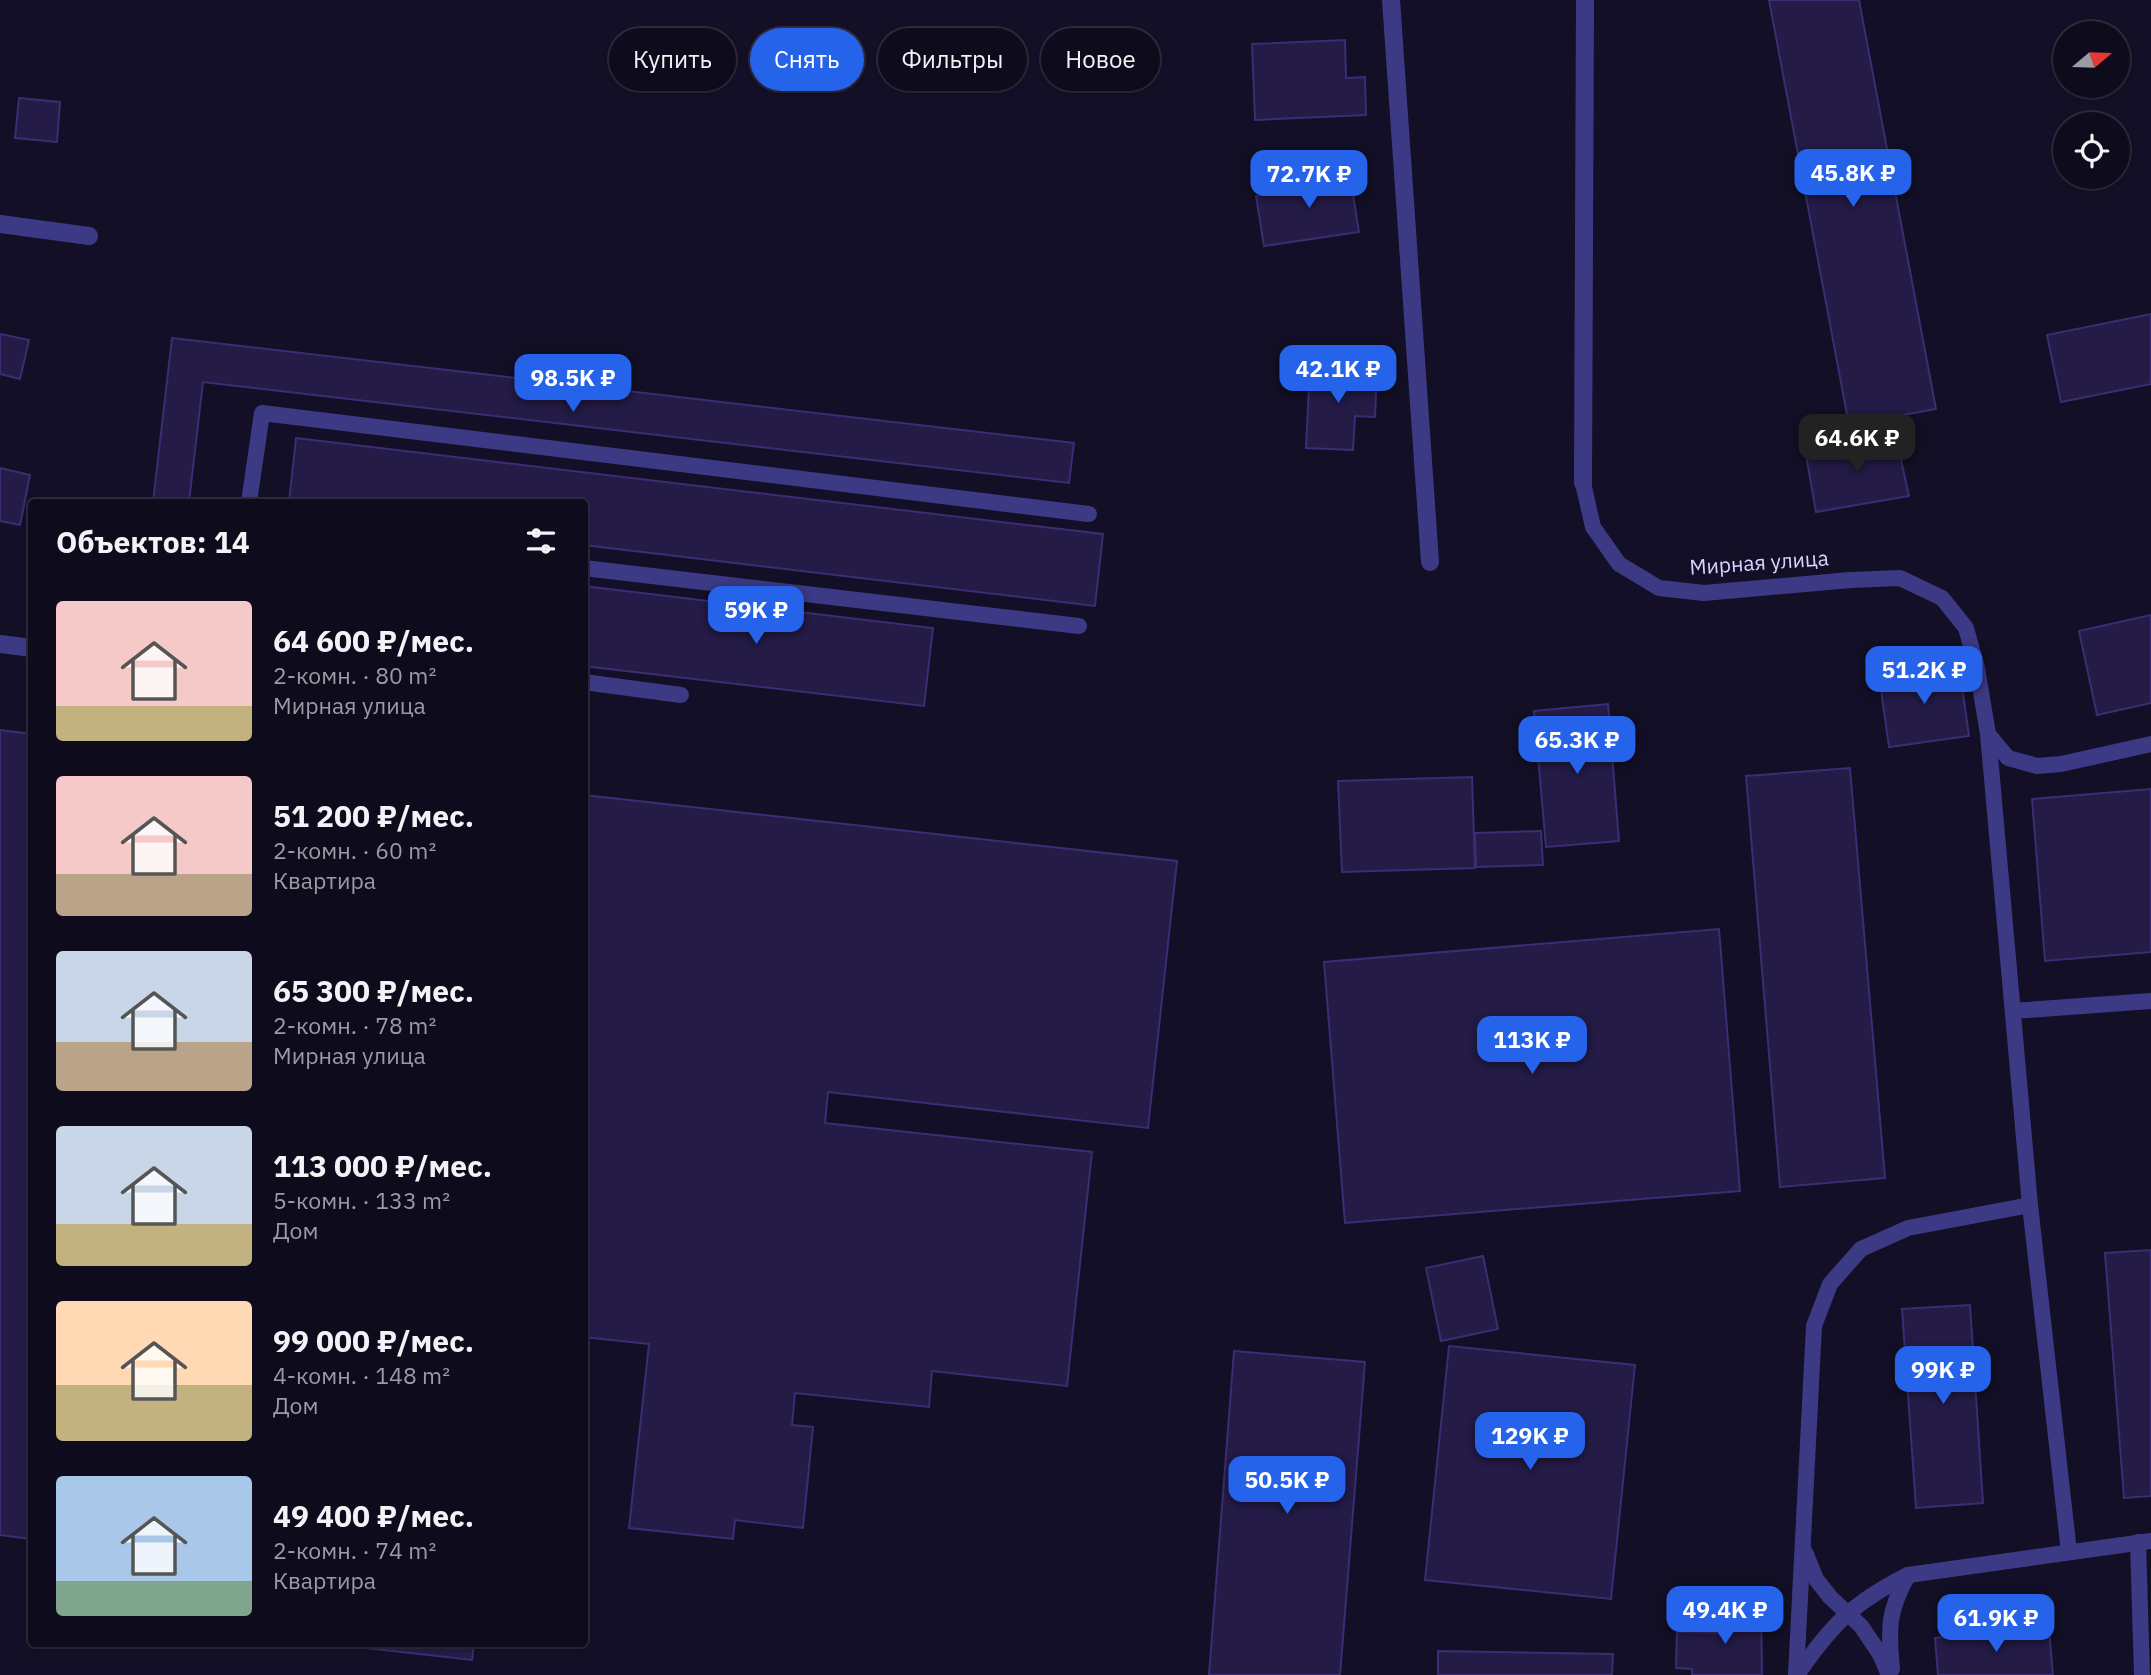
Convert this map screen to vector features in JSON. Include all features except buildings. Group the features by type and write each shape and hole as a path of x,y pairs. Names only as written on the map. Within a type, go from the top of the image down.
{"street":[{"path":"1391,0 1430,562"},
{"name":"Мирная улица","path":"1583,483 1585,0"},
{"path":"0,225 89,236"},
{"path":"0,644 28,648"}],"lane":[{"path":"249,499 262,413 1089,514"},
{"name":"Мирная улица","path":"1583,483 1593,527 1619,564 1659,588 1704,593 1900,578 1942,598 1966,628 1978,668 1988,734 2030,1205 2069,1552"},
{"path":"588,568 1079,626"},
{"path":"588,683 681,695"},
{"path":"1988,734 2008,758 2037,766 2061,764 2151,744"},
{"path":"2013,1011 2151,1001"},
{"path":"1796,1675 1814,1326 1829,1284 1861,1249 1908,1228 2030,1205"},
{"path":"1796,1675 1817,1645 1848,1612 1878,1590 1908,1575 2145,1542 2142,1675"},
{"path":"1803,1548 1816,1578 1830,1597 1848,1612 1880,1654 1890,1675"},
{"path":"1890,1675 1889,1625 1895,1598 1908,1575"}]}
